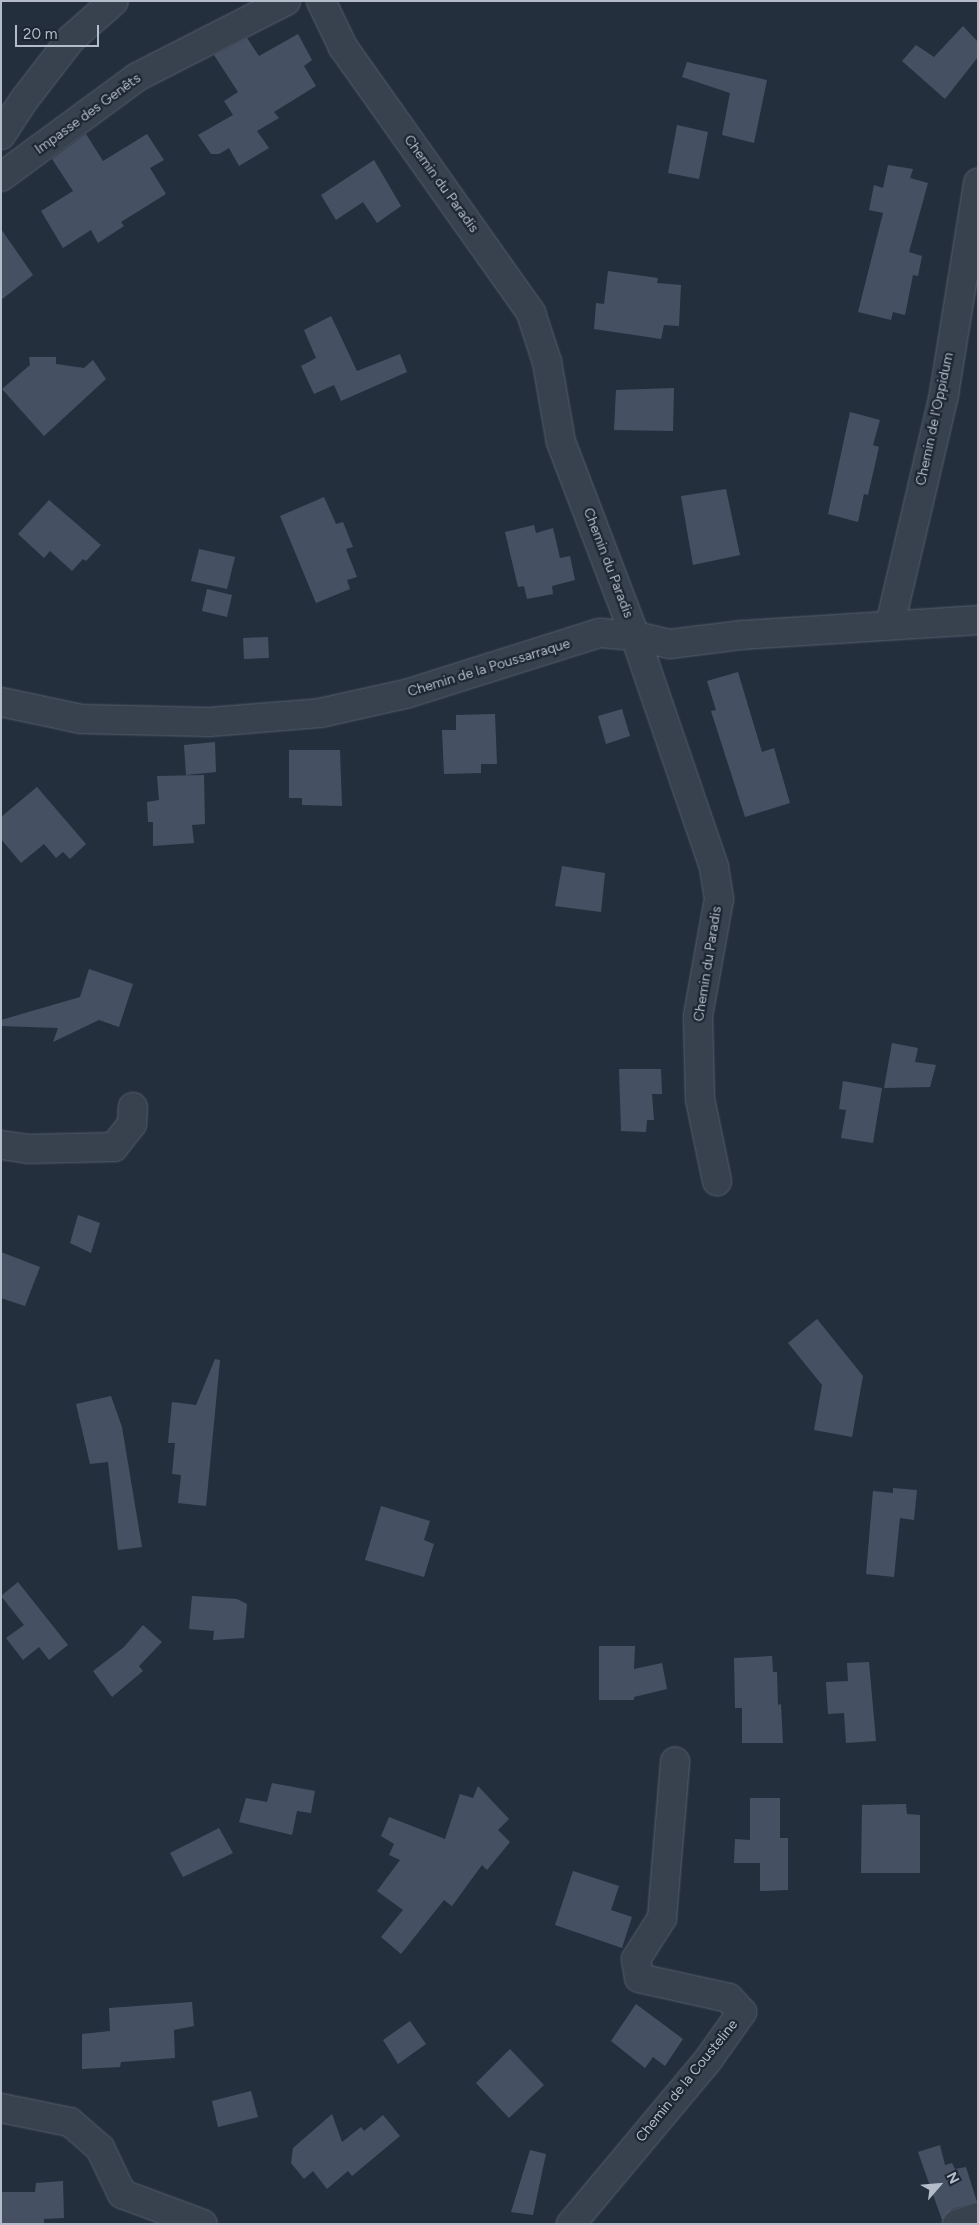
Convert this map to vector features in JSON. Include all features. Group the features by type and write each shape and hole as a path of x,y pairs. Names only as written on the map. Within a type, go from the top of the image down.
{"street":[{"path":"1,136 24,100 71,40 114,1"},
{"name":"Impasse des Genêts","path":"1,177 138,76 286,1"},
{"name":"Chemin du Paradis","path":"321,1 344,47 531,313 547,362 561,442 635,636 714,867 719,899 698,1016 700,1098 717,1181"},
{"name":"Chemin de l'Oppidum","path":"890,625 944,394 978,183"},
{"name":"Chemin de la Poussarraque","path":"1,702 82,719 210,722 320,713 406,694 600,633 635,636 670,644 742,635 978,620"},
{"path":"1,1145 28,1149 114,1147 132,1124 133,1107"},
{"name":"Chemin de la Cousteline","path":"571,2224 708,2060 742,2012 729,1998 639,1978 636,1959 662,1918 675,1762"},
{"path":"1,2108 70,2122 100,2148 122,2194 204,2224"},
{"path":"957,2224 978,2217"}],"building":[{"path":"963,26 978,42 978,57 945,99 902,61 916,45 934,57"},
{"path":"298,34 312,60 304,66 316,86 274,112 279,118 257,131 269,148 239,166 229,148 219,154 211,154 198,135 233,115 224,101 238,92 214,55 247,38 259,56"},
{"path":"687,62 767,80 754,143 722,135 730,93 682,77"},
{"path":"677,125 708,132 699,179 668,173"},
{"path":"86,134 103,161 147,134 164,160 150,168 166,194 121,222 124,226 98,243 91,230 63,248 41,211 73,191 52,159"},
{"path":"374,160 401,206 377,223 363,202 336,220 321,195"},
{"path":"888,165 913,169 910,178 928,183 909,252 922,256 918,276 913,275 905,315 893,312 891,320 858,312 883,213 869,210 874,185 883,188"},
{"path":"1,229 33,275 1,300"},
{"path":"608,271 658,278 657,283 681,285 679,326 664,325 661,339 594,329 596,303 604,304"},
{"path":"331,316 357,371 400,354 407,372 341,401 334,385 314,394 301,366 316,358 304,330"},
{"path":"29,357 56,357 56,364 84,368 93,360 106,379 44,436 2,389 30,365"},
{"path":"674,388 673,431 614,430 616,390"},
{"path":"850,412 880,420 873,445 879,447 868,495 864,494 858,522 828,514"},
{"path":"726,489 740,555 693,565 681,496"},
{"path":"324,497 336,524 343,522 353,547 346,549 357,577 347,580 350,589 316,603 280,516"},
{"path":"49,500 101,545 86,561 83,559 72,571 50,551 44,558 18,534"},
{"path":"534,525 536,533 553,528 560,558 570,556 575,580 552,586 553,594 527,599 524,586 518,587 505,532"},
{"path":"199,549 235,557 227,589 191,581"},
{"path":"207,589 232,595 227,617 202,611"},
{"path":"268,637 269,658 244,659 243,638"},
{"path":"738,672 762,752 774,748 790,803 745,817 711,711 716,710 707,681"},
{"path":"622,709 630,736 606,744 598,716"},
{"path":"495,714 497,764 481,764 481,773 444,774 442,730 456,730 456,715"},
{"path":"215,742 216,772 186,775 184,745"},
{"path":"289,750 340,750 342,806 302,805 302,798 289,798"},
{"path":"204,775 205,824 192,825 194,843 153,846 153,822 148,822 147,802 159,800 157,776"},
{"path":"37,787 86,844 70,859 63,852 56,858 44,844 21,863 1,839 1,817"},
{"path":"562,866 605,873 601,912 555,906"},
{"path":"89,969 133,984 119,1027 99,1020 53,1042 58,1028 1,1026 1,1020 80,997"},
{"path":"892,1043 918,1048 915,1062 936,1065 930,1087 884,1088"},
{"path":"619,1069 661,1069 662,1094 652,1094 654,1120 647,1120 646,1132 621,1131"},
{"path":"843,1081 882,1088 873,1143 841,1138 846,1110 839,1109"},
{"path":"78,1215 100,1223 91,1253 70,1243"},
{"path":"1,1252 40,1267 25,1306 1,1298"},
{"path":"817,1319 863,1376 852,1437 814,1430 822,1385 788,1343"},
{"path":"215,1359 220,1360 206,1506 178,1503 181,1475 172,1474 175,1443 168,1443 172,1402 196,1405"},
{"path":"111,1396 122,1427 142,1547 118,1550 108,1462 90,1464 76,1404"},
{"path":"893,1488 917,1490 914,1520 900,1518 894,1577 866,1574 873,1491 893,1493"},
{"path":"381,1506 430,1521 424,1540 434,1544 424,1577 365,1560"},
{"path":"18,1582 68,1645 49,1660 39,1647 23,1660 6,1638 24,1625 1,1596"},
{"path":"192,1596 237,1599 247,1604 244,1638 213,1640 214,1631 189,1629"},
{"path":"143,1625 162,1642 139,1666 143,1671 112,1697 93,1671 124,1647"},
{"path":"599,1646 635,1646 634,1669 662,1663 667,1689 634,1697 634,1700 599,1700"},
{"path":"772,1656 773,1672 777,1672 778,1705 781,1704 783,1743 742,1743 742,1708 735,1708 734,1658"},
{"path":"869,1662 876,1741 846,1743 844,1713 828,1714 826,1682 848,1681 847,1663"},
{"path":"272,1783 315,1791 311,1813 297,1811 292,1835 239,1822 246,1798 267,1802"},
{"path":"478,1786 509,1819 498,1830 510,1842 487,1870 482,1865 452,1906 444,1900 401,1954 381,1937 403,1910 377,1891 400,1860 389,1855 394,1844 381,1836 389,1817 445,1839 460,1794 473,1798"},
{"path":"750,1798 780,1798 780,1838 788,1838 788,1890 760,1891 760,1863 734,1863 735,1839 750,1840"},
{"path":"906,1804 907,1814 920,1815 920,1873 861,1873 862,1805"},
{"path":"219,1828 233,1853 183,1877 170,1853"},
{"path":"573,1871 619,1886 611,1910 632,1917 622,1948 555,1925"},
{"path":"192,2002 194,2026 174,2030 175,2058 121,2062 120,2067 82,2069 82,2034 110,2031 109,2008"},
{"path":"636,2004 683,2039 665,2066 653,2057 645,2068 611,2041"},
{"path":"410,2021 426,2044 398,2064 383,2040"},
{"path":"510,2049 544,2085 509,2118 476,2083"},
{"path":"251,2091 258,2117 218,2127 212,2101"},
{"path":"332,2114 342,2142 361,2127 364,2131 383,2115 400,2136 352,2176 348,2171 327,2189 313,2171 304,2179 291,2163 293,2148"},
{"path":"940,2145 945,2165 952,2163 955,2169 966,2167 977,2202 952,2209 942,2220 918,2152"},
{"path":"530,2150 546,2154 533,2215 511,2212"},
{"path":"63,2181 64,2218 44,2219 44,2224 1,2224 1,2192 35,2192 36,2183"}]}
